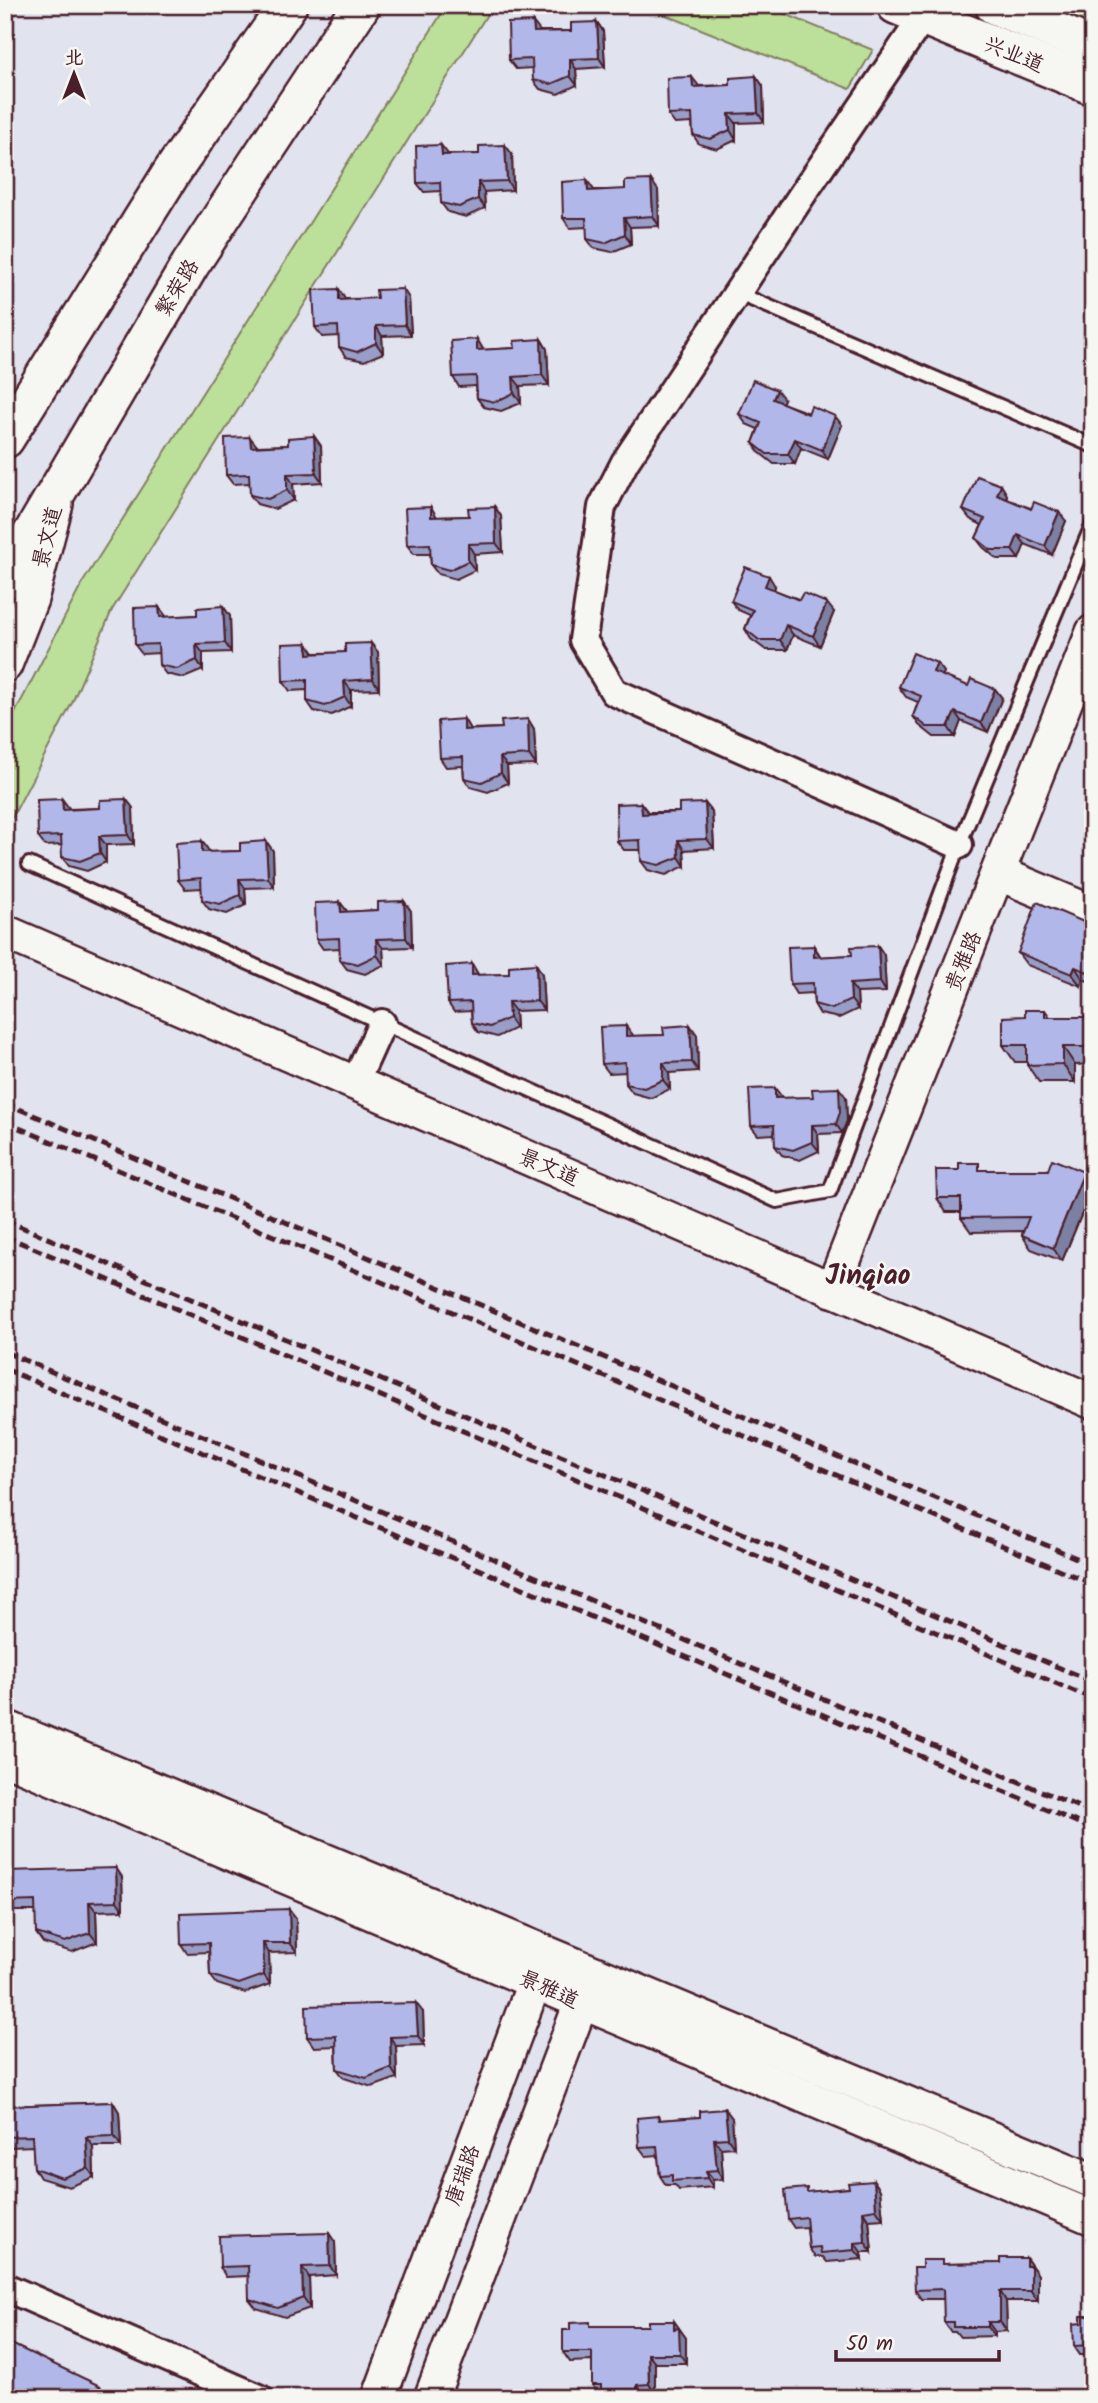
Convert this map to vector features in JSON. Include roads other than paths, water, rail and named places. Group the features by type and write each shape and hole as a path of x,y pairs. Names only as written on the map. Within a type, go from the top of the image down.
{"main road":[{"path":"5,439 172,173 288,5"},
{"name":"繁荣路","path":"5,580 190,265 361,5"},
{"name":"兴业道","path":"994,5 1093,47"},
{"name":"兴业道","path":"910,11 1093,86"}],"street":[{"path":"910,11 737,293 625,463 602,507 583,640 614,692 959,845"},
{"name":"景文道","path":"5,665 31,599 60,488"},
{"name":"贵雅路","path":"832,1290 1093,632"},
{"path":"998,873 1093,913"},
{"name":"景文道","path":"5,932 1093,1402"},
{"path":"355,1083 382,1023"},
{"name":"景雅道","path":"5,1727 539,1967 580,2003 1093,2218"},
{"name":"景雅道","path":"5,1758 539,1967 593,1972 1093,2181"},
{"name":"唐瑞路","path":"379,2398 539,1967"},
{"path":"431,2398 593,1972"},
{"path":"5,2287 259,2398"}],"lane":[{"path":"737,293 1093,446"},
{"path":"29,864 777,1202 830,1191 959,845 1093,523"}],"railway":[{"path":"5,1103 1093,1565"},
{"path":"5,1122 1093,1584"},
{"path":"5,1220 1093,1682"},
{"path":"5,1236 1093,1699"},
{"path":"5,1352 1093,1813"},
{"path":"5,1369 1093,1829"}],"district":[{"name":"Jinqiao","path":"868,1274"}]}
